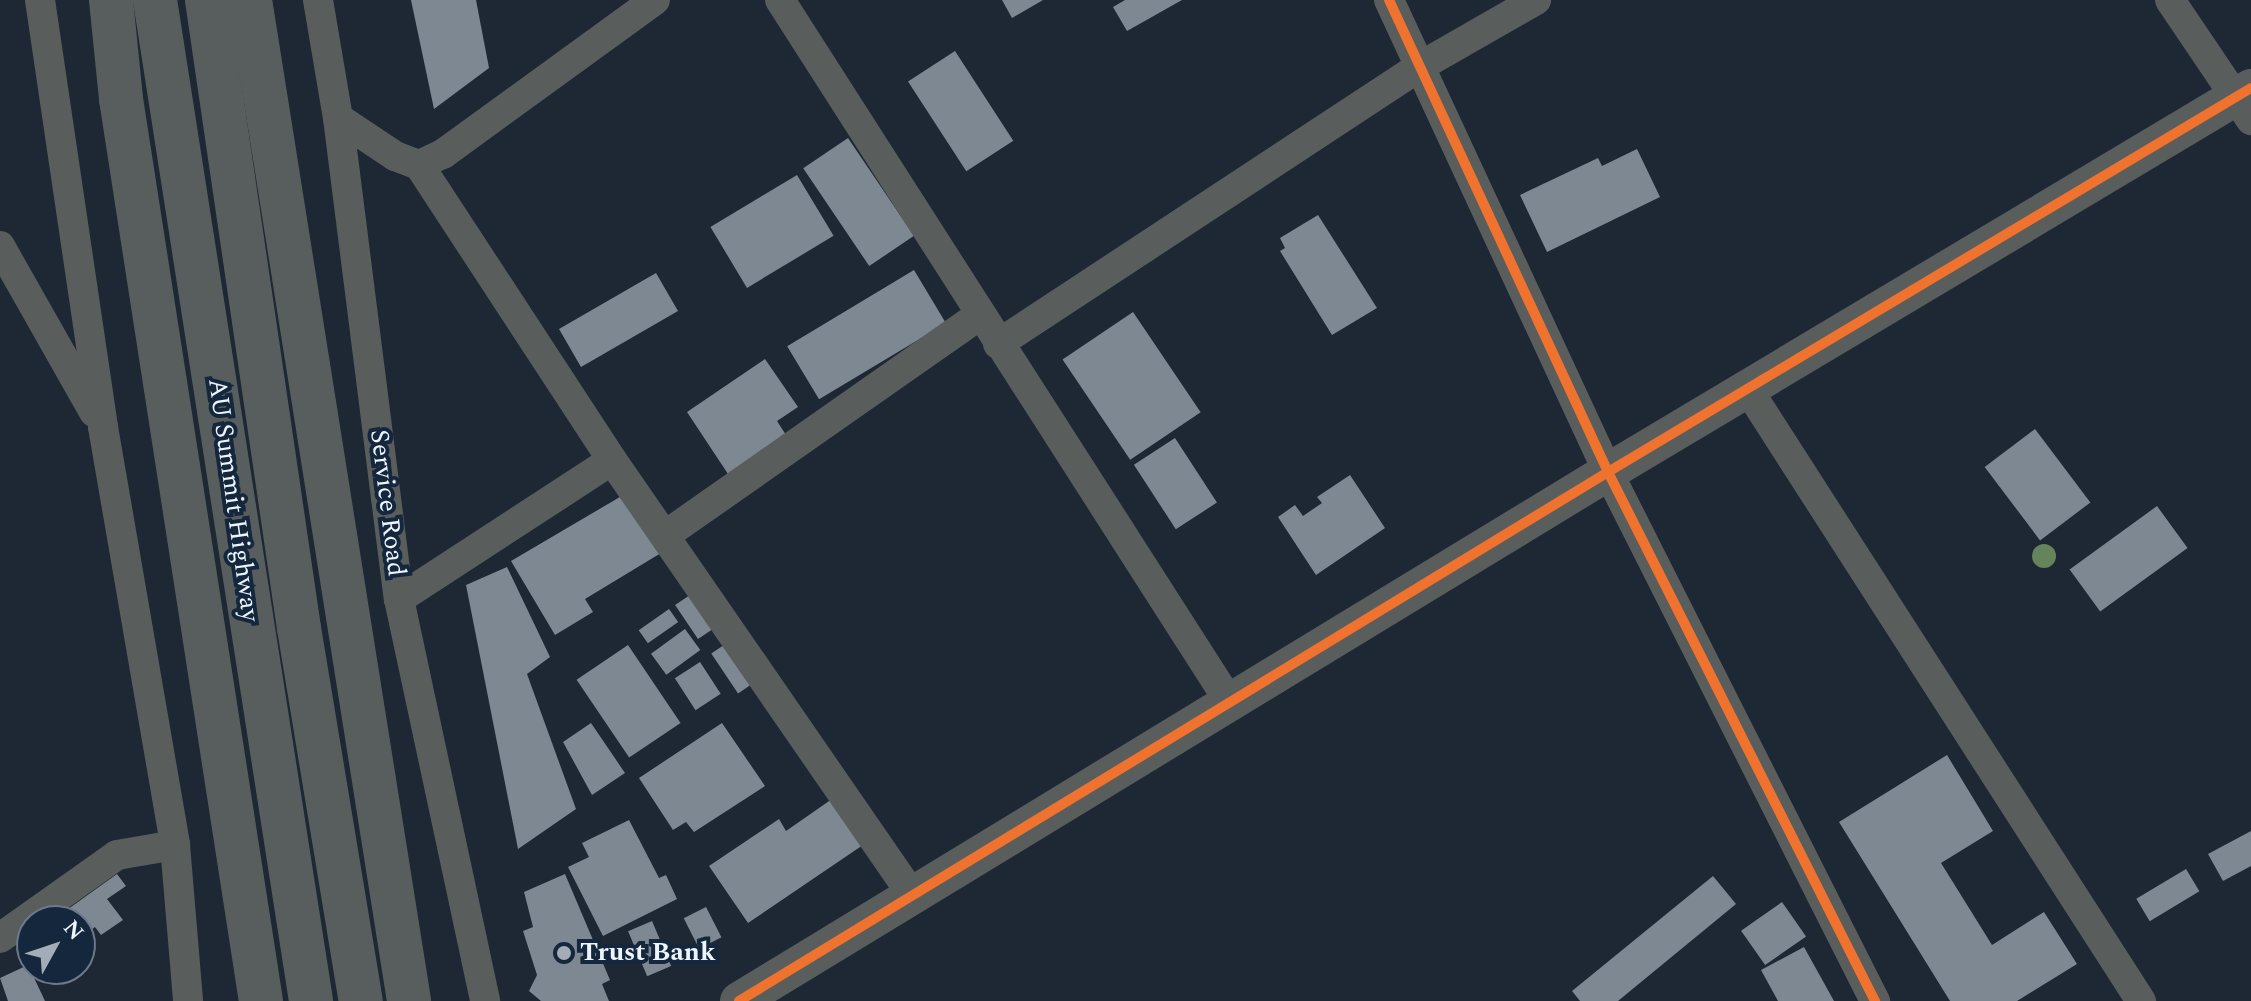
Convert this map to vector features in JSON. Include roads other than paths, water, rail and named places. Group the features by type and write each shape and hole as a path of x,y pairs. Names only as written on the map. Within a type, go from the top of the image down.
{"main road":[{"path":"111,0 121,99 261,1001"},
{"name":"AU Summit Highway","path":"155,0 311,1001"},
{"name":"AU Summit Highway","path":"207,0 299,628 361,1001"},
{"path":"250,0 409,1001"},
{"path":"402,957 434,1001"}],"street":[{"path":"40,0 103,427 175,845 188,1001"},
{"name":"Service Road","path":"318,0 338,118 399,599 485,1001"},
{"path":"419,165 443,154 655,0"},
{"path":"780,0 1229,701"},
{"path":"1389,0 1608,472 1875,1001"},
{"path":"998,344 1419,67 1536,0"},
{"path":"739,1001 1747,388 2245,102 2170,0"},
{"path":"338,118 395,156 419,165 612,460 667,534 913,896"},
{"path":"0,246 103,427"},
{"path":"667,534 980,315"},
{"path":"1747,388 2141,1001"},
{"path":"399,599 612,460"},
{"path":"0,938 117,855 175,845"}],"place":[{"name":"Trust Bank","path":"564,953"}]}
